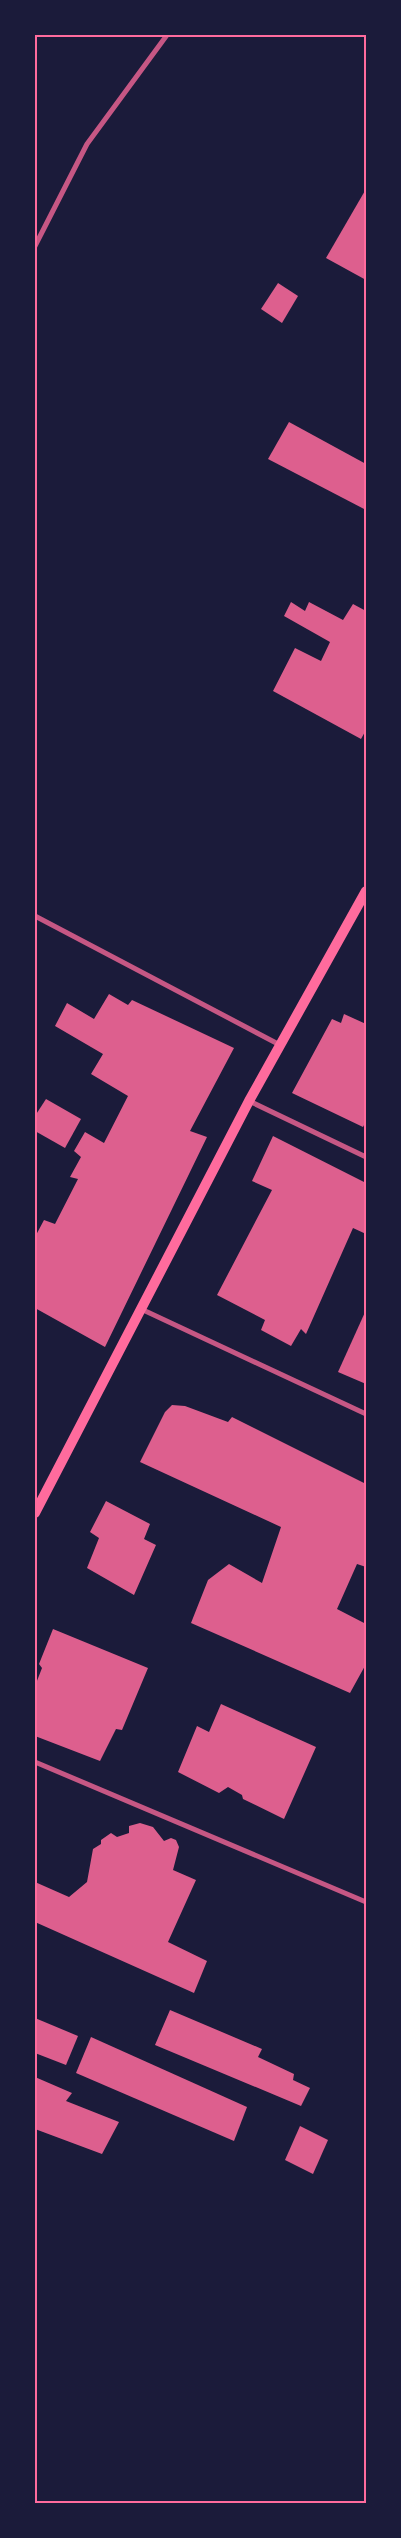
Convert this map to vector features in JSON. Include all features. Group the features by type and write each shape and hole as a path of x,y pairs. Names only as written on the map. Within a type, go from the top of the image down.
{"main road":[{"path":"35,1513 249,1101 366,891"}],"street":[{"path":"35,246 87,144 167,35"},
{"path":"35,916 280,1045"},
{"path":"249,1101 366,1157"},
{"path":"141,1309 366,1414"},
{"path":"35,1762 366,1902"}],"building":[{"path":"366,189 366,280 326,258"},
{"path":"278,283 298,296 282,323 261,309"},
{"path":"289,422 366,464 366,510 268,459"},
{"path":"291,602 305,611 309,602 343,620 353,604 366,611 366,730 361,739 273,691 295,648 321,661 330,642 284,616"},
{"path":"109,994 128,1005 132,1000 234,1048 190,1131 207,1137 105,1347 35,1308 37,1302 35,1300 35,1237 44,1220 55,1224 78,1179 70,1177 81,1157 74,1151 85,1132 104,1143 128,1096 91,1074 103,1054 55,1026 67,1003 94,1019"},
{"path":"344,1014 366,1024 366,1121 363,1127 292,1093 332,1019 341,1023"},
{"path":"46,1099 81,1119 65,1148 35,1131 35,1116"},
{"path":"273,1136 366,1183 366,1234 353,1228 306,1334 301,1329 291,1346 261,1330 265,1320 217,1295 272,1190 252,1181"},
{"path":"366,1310 366,1384 338,1372"},
{"path":"172,1405 185,1406 228,1422 232,1417 366,1484 366,1567 357,1564 337,1609 366,1624 366,1664 350,1693 191,1623 208,1580 229,1564 262,1583 281,1527 140,1462 165,1412"},
{"path":"106,1501 150,1524 144,1539 156,1545 134,1595 87,1568 99,1538 90,1532"},
{"path":"53,1629 148,1668 122,1730 116,1729 100,1761 35,1736 35,1686 42,1668 39,1664"},
{"path":"221,1704 316,1747 284,1819 243,1799 242,1795 228,1787 219,1793 178,1772 197,1726 209,1732"},
{"path":"140,1823 153,1827 164,1841 171,1838 176,1840 179,1847 173,1870 196,1880 168,1942 207,1961 194,1993 35,1922 35,1882 69,1897 87,1882 93,1849 101,1844 101,1840 111,1833 117,1837 129,1833 129,1826"},
{"path":"170,2010 262,2049 258,2057 294,2074 293,2080 310,2088 301,2106 155,2045"},
{"path":"35,2018 78,2036 66,2065 35,2053"},
{"path":"91,2037 247,2107 234,2141 76,2073"},
{"path":"35,2077 72,2093 66,2101 119,2122 102,2154 35,2129"},
{"path":"300,2126 328,2140 313,2174 285,2160"}]}
